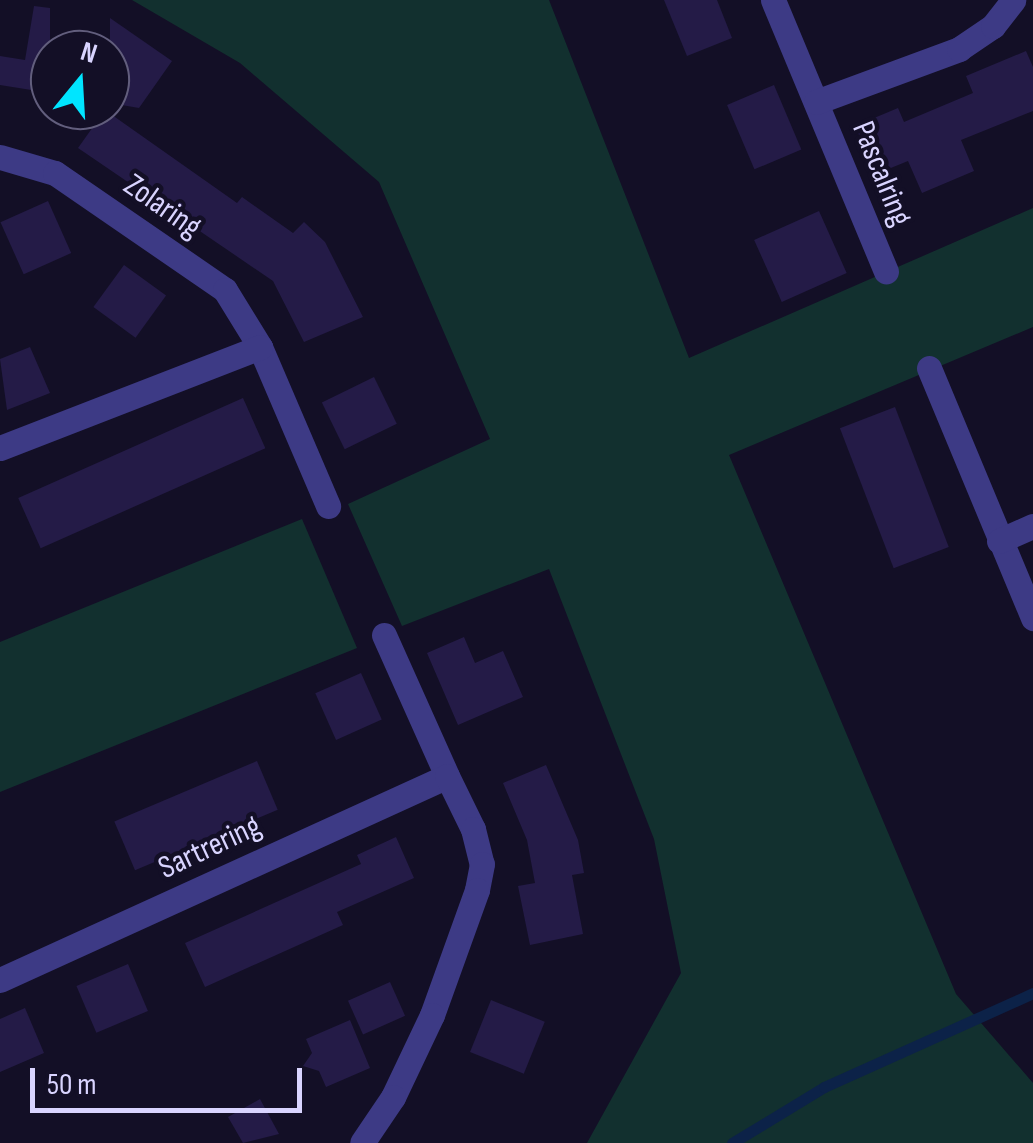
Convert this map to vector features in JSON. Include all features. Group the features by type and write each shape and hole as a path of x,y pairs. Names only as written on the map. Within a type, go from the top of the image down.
{"street":[{"name":"Pascalring","path":"773,0 886,271"},
{"name":"Pascalring","path":"816,102 959,49 992,26 1013,0"},
{"name":"Zolaring","path":"0,157 55,172 225,290 260,347 328,506"},
{"path":"0,448 260,347"},
{"path":"929,368 1033,618"},
{"path":"999,540 1033,526"},
{"path":"362,1143 393,1097 432,1015 477,890 482,864 473,829 384,635"},
{"name":"Sartrering","path":"0,980 447,776"}],"green space":[{"path":"132,0 549,0 689,358 1033,208 1033,327 729,455 956,994 1033,1083 1033,1143 587,1143 681,973 654,839 549,569 402,626 348,504 490,439 379,182 240,63"},
{"path":"302,519 357,648 0,792 0,642"}],"building":[{"path":"664,0 717,0 732,38 687,56"},
{"path":"34,6 50,8 50,30 30,30"},
{"path":"110,18 127,30 110,30"},
{"path":"30,30 30,90 0,85 0,56 25,60"},
{"path":"130,32 172,61 139,108 130,106"},
{"path":"1026,51 1033,67 1033,111 961,140 974,171 922,193 908,161 876,174 855,126 898,108 904,122 973,93 966,76"},
{"path":"774,85 801,149 754,169 727,105"},
{"path":"130,128 237,203 242,197 293,233 304,222 325,242 363,317 304,342 273,281 78,148 91,130"},
{"path":"48,201 71,253 24,274 0,222"},
{"path":"819,211 847,273 782,302 754,240"},
{"path":"124,265 166,296 136,338 93,307"},
{"path":"30,347 50,393 7,410 0,359"},
{"path":"374,377 397,424 345,449 322,402"},
{"path":"243,398 265,448 41,548 18,498"},
{"path":"895,407 949,547 894,568 840,428"},
{"path":"464,637 475,663 503,651 523,697 458,725 427,653"},
{"path":"361,673 382,720 336,740 315,693"},
{"path":"257,761 278,810 135,870 114,822"},
{"path":"546,765 578,840 584,873 572,875 583,934 530,945 518,886 535,883 527,840 503,783"},
{"path":"396,837 414,878 337,912 343,925 205,987 185,943 361,864 357,855"},
{"path":"128,964 148,1011 96,1033 76,986"},
{"path":"390,982 405,1016 363,1035 348,1001"},
{"path":"491,1000 545,1022 524,1074 470,1052"},
{"path":"25,1008 44,1053 0,1072 0,1019"},
{"path":"350,1020 370,1068 326,1087 319,1071 303,1066 312,1053 306,1039"},
{"path":"260,1099 279,1134 243,1143 228,1117"}],"waterway":[{"path":"732,1143 824,1087 1033,993"}]}
